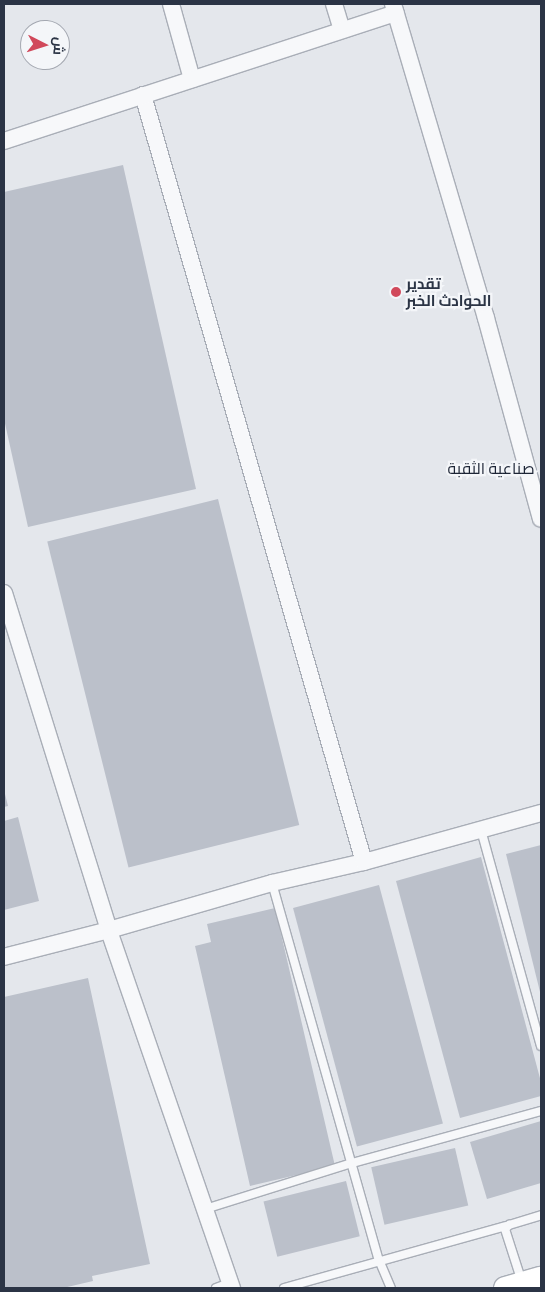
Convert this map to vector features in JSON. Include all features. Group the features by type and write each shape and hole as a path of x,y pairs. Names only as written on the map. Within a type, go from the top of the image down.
{"street":[{"path":"171,4 192,79"},
{"path":"334,4 342,30"},
{"path":"4,141 342,30 395,8 486,318 541,519"},
{"path":"143,95 364,862"},
{"path":"4,593 109,930 205,1209 226,1287"},
{"path":"4,957 109,930 272,883 364,862 541,813"}],"lane":[{"path":"481,830 541,1046"},
{"path":"272,883 379,1260 391,1288"},
{"path":"205,1209 352,1164 541,1111"},
{"path":"284,1288 541,1215"},
{"path":"506,1226 505,1229 523,1283"}],"building":[{"path":"123,165 196,489 28,527 4,419 4,192"},
{"path":"218,499 299,825 129,868 47,542"},
{"path":"4,790 8,806 4,807"},
{"path":"18,817 39,901 4,910 4,821"},
{"path":"541,845 541,996 506,854"},
{"path":"481,857 541,1082 541,1096 460,1118 396,881"},
{"path":"379,885 443,1124 357,1147 293,908"},
{"path":"275,908 335,1166 250,1186 195,946 211,942 207,924"},
{"path":"88,978 150,1264 92,1276 93,1281 63,1288 4,1288 4,997"},
{"path":"541,1121 541,1183 487,1199 470,1142"},
{"path":"455,1148 468,1205 384,1225 371,1167"},
{"path":"346,1181 360,1236 277,1257 264,1202"}],"place":[{"name":"تقدير الحوادث الخبر","path":"396,292"}],"district":[{"name":"صناعية الثقبة","path":"491,468"}]}
